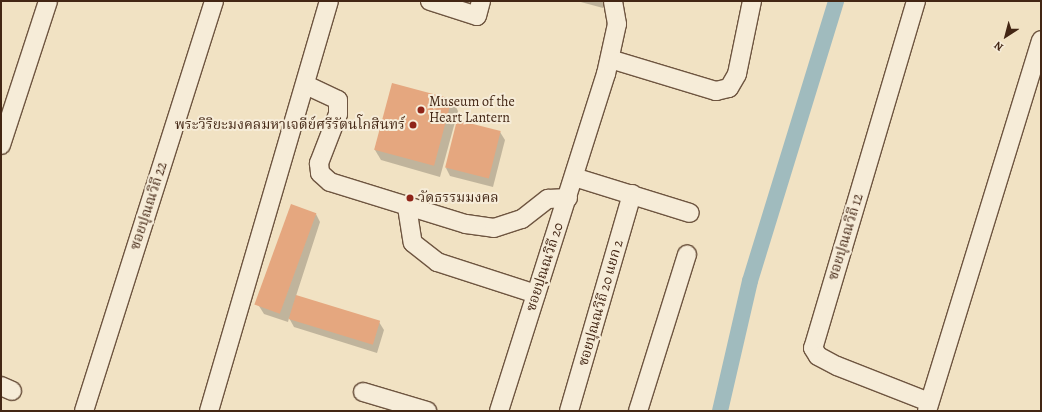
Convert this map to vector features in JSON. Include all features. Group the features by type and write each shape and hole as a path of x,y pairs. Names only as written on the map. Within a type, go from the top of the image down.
{"street":[{"path":"1,145 48,1"},
{"name":"ซอยปุณณวิถี 22","path":"84,411 214,1"},
{"path":"209,411 306,85 329,1"},
{"path":"430,1 477,16 481,1"},
{"name":"ซอยปุณณวิถี 20","path":"499,411 592,124 610,59 617,24 613,1"},
{"path":"610,59 716,91 729,88 737,74 752,1"},
{"name":"ซอยปุณณวิถี 12","path":"916,1 813,348 818,356 837,366 928,406 1041,40"},
{"path":"306,85 328,92 338,100 338,114 319,163 320,173 330,182 466,224 494,228 522,219 548,199 568,198"},
{"path":"574,177 690,213"},
{"name":"ซอยปุณณวิถี 20 แยก 2","path":"569,411 632,194"},
{"path":"407,207 414,243 437,262 536,294"},
{"path":"638,411 687,255"},
{"path":"363,392 427,411"}],"building":[{"name":"พระวิริยะมงคลมหาเจดีย์ศรีรัตนโกสินทร์","path":"392,83 452,99 434,166 374,150"},
{"path":"457,120 501,131 489,178 445,168"},
{"path":"291,204 316,213 280,314 254,305"},
{"path":"296,295 380,321 373,345 289,319"}],"waterway":[{"path":"720,411 750,281 836,1"}],"place":[{"name":"Museum of the Heart Lantern","path":"421,110"},
{"name":"พระวิริยะมงคลมหาเจดีย์ศรีรัตนโกสินทร์","path":"413,125"},
{"name":"วัดธรรมมงคล","path":"410,198"}]}
